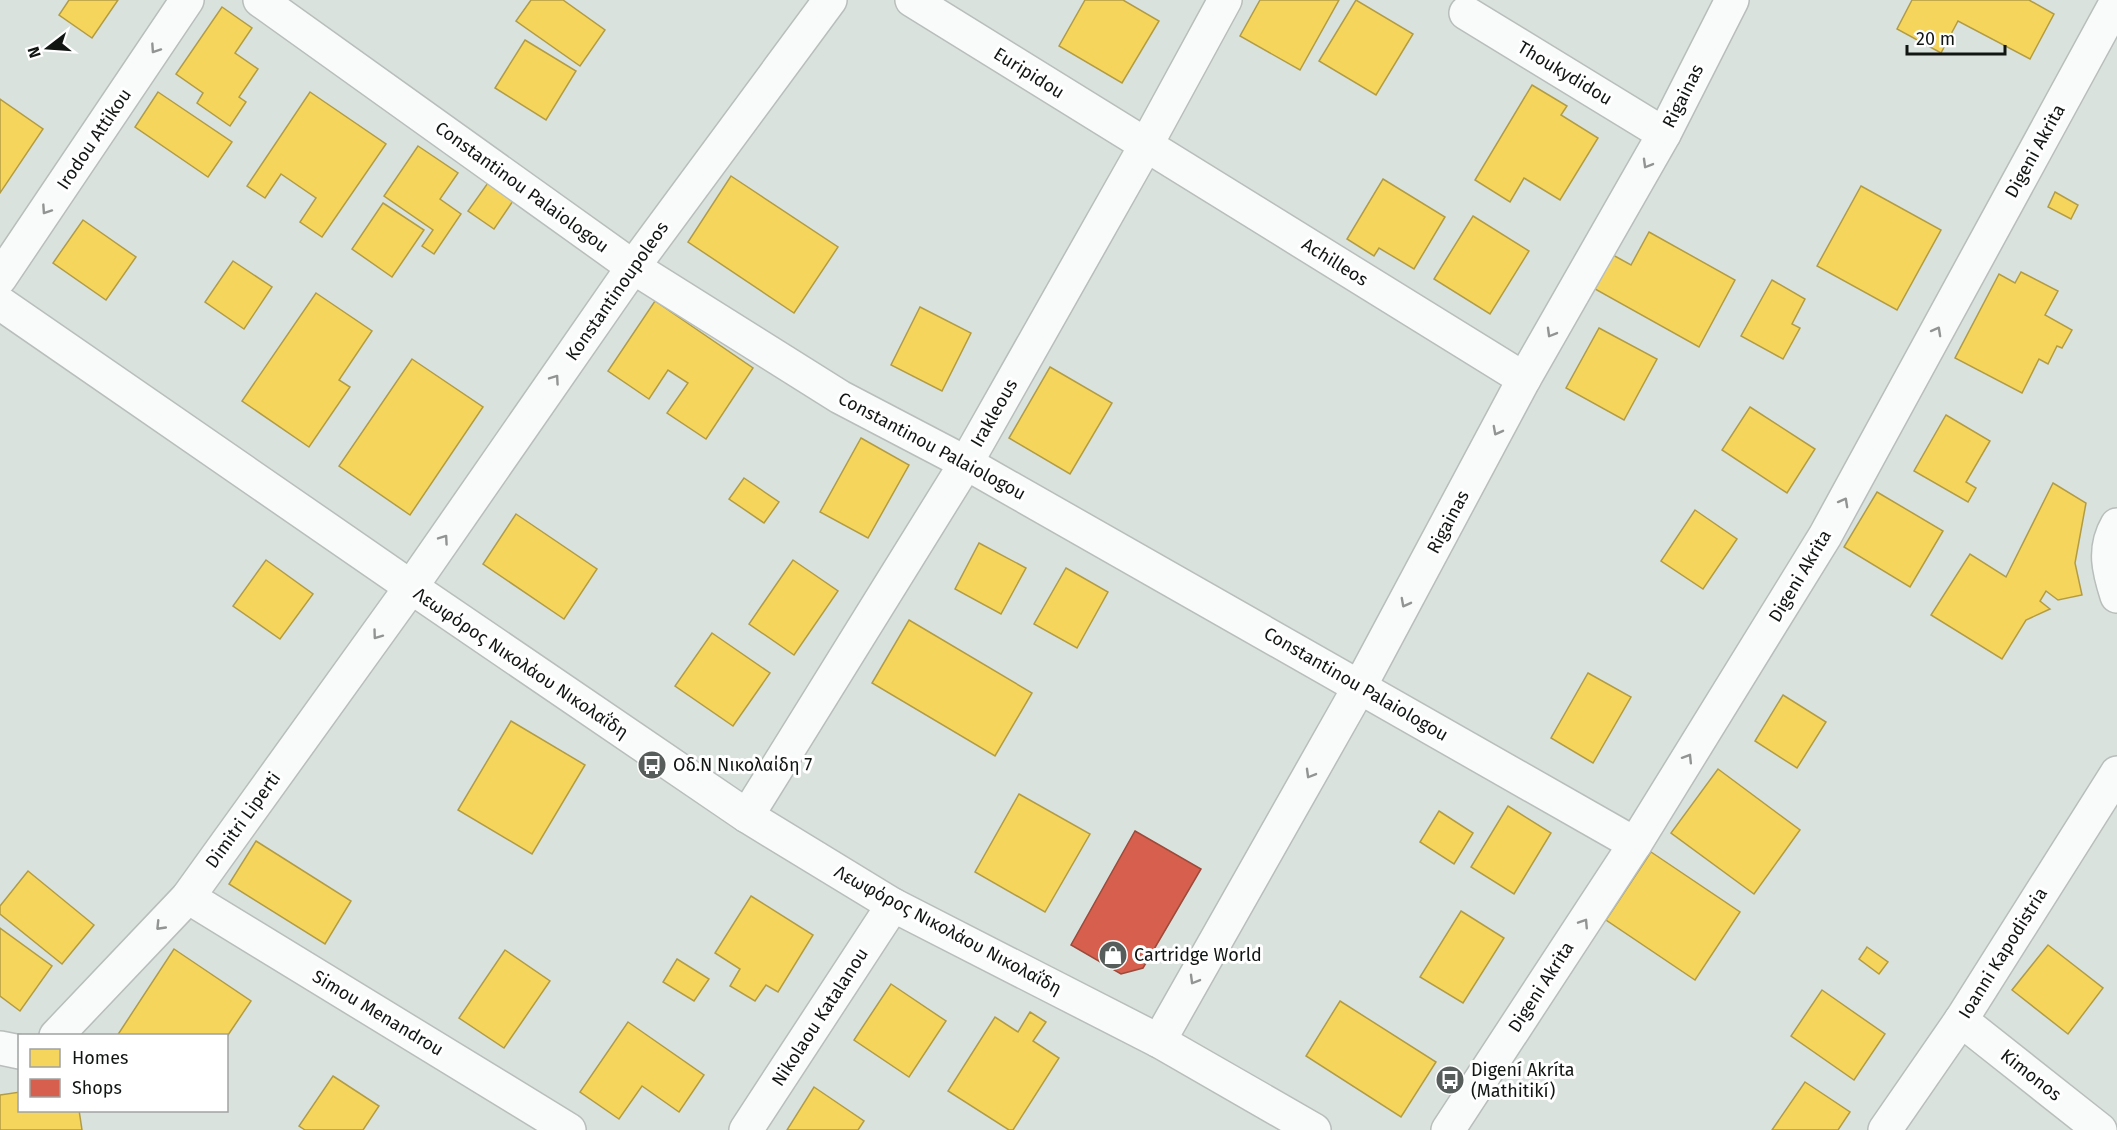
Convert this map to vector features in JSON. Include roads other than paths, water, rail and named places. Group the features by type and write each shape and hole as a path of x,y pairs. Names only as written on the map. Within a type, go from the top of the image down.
{"street":[{"name":"Irodou Attikou","path":"0,278 188,0"},
{"name":"Constantinou Palaiologou","path":"260,0 633,267 840,397 966,463 1635,844"},
{"name":"Konstantinoupoleos","path":"411,587 633,267 830,0"},
{"name":"Euripidou","path":"912,0 1146,145"},
{"name":"Irakleous","path":"747,816 966,463 1226,0"},
{"name":"Rigainas","path":"1159,1041 1360,686 1524,379 1664,134 1732,0"},
{"name":"Digeni Akrita","path":"1448,1130 1635,844 1825,536 2117,1"},
{"name":"Thoukydidou","path":"1466,13 1664,134"},
{"name":"Achilleos","path":"1146,145 1524,379"},
{"name":"Λεωφόρος Νικολάου Νικολαΐδη","path":"0,303 747,816 894,904 1159,1041 1314,1130"},
{"path":"2117,525 2107,551 2117,596"},
{"name":"Dimitri Liperti","path":"57,1034 188,897 411,587"},
{"name":"Ioanni Kapodistria","path":"1885,1130 1961,1020 2117,773"},
{"name":"Simou Menandrou","path":"188,897 569,1130"},
{"name":"Nikolaou Katalanou","path":"746,1130 894,904"},
{"name":"Kimonos","path":"1961,1020 2100,1130"},
{"path":"0,1048 18,1052"}],"place":[{"name":"Οδ.Ν Νικολαίδη 7","path":"652,765"},
{"name":"Cartridge World","path":"1113,955"},
{"name":"Digení Akríta (Mathitikí)","path":"1450,1080"}]}
